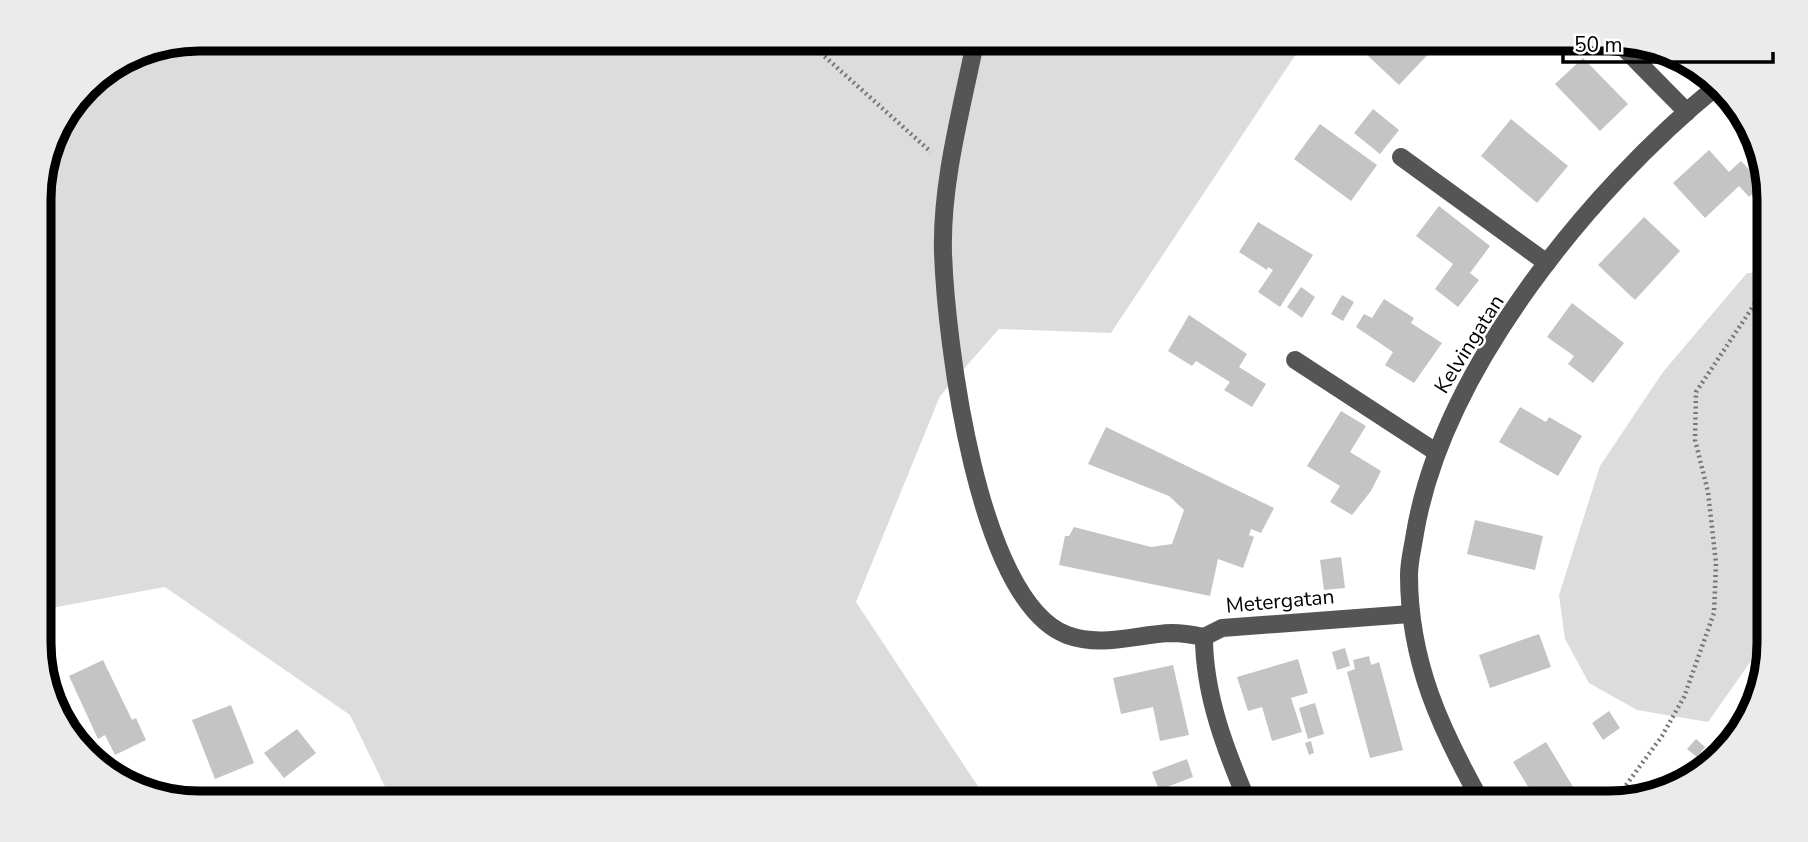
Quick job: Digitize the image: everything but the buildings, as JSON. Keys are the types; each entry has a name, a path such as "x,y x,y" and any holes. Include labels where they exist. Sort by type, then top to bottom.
{"street":[{"path":"973,51 950,169 943,252 957,390 970,461 1008,570 1041,618 1066,634 1101,642 1173,633 1204,636"},
{"path":"1628,52 1686,112"},
{"name":"Kelvingatan","path":"1475,791 1444,736 1424,681 1410,614 1410,560 1421,499 1436,452 1450,418 1493,344 1547,264 1634,163 1711,91"},
{"path":"1401,157 1547,264"},
{"path":"1294,360 1436,452"},
{"name":"Metergatan","path":"1243,791 1221,738 1204,654 1204,636 1222,628 1410,614"}],"path":[{"path":"818,51 950,169"},
{"path":"1622,791 1662,736 1684,697 1714,613 1716,563 1708,492 1695,440 1696,392 1757,300"}],"shaded area":[{"path":"189,51 1298,51 1111,333 999,329 940,396 856,602 981,791 387,791 350,715 165,587 51,608 52,180 62,142 76,117 94,94 133,66 151,59"},
{"path":"1747,273 1757,273 1757,653 1708,722 1637,710 1589,683 1565,639 1559,595 1600,466 1663,372"}]}
